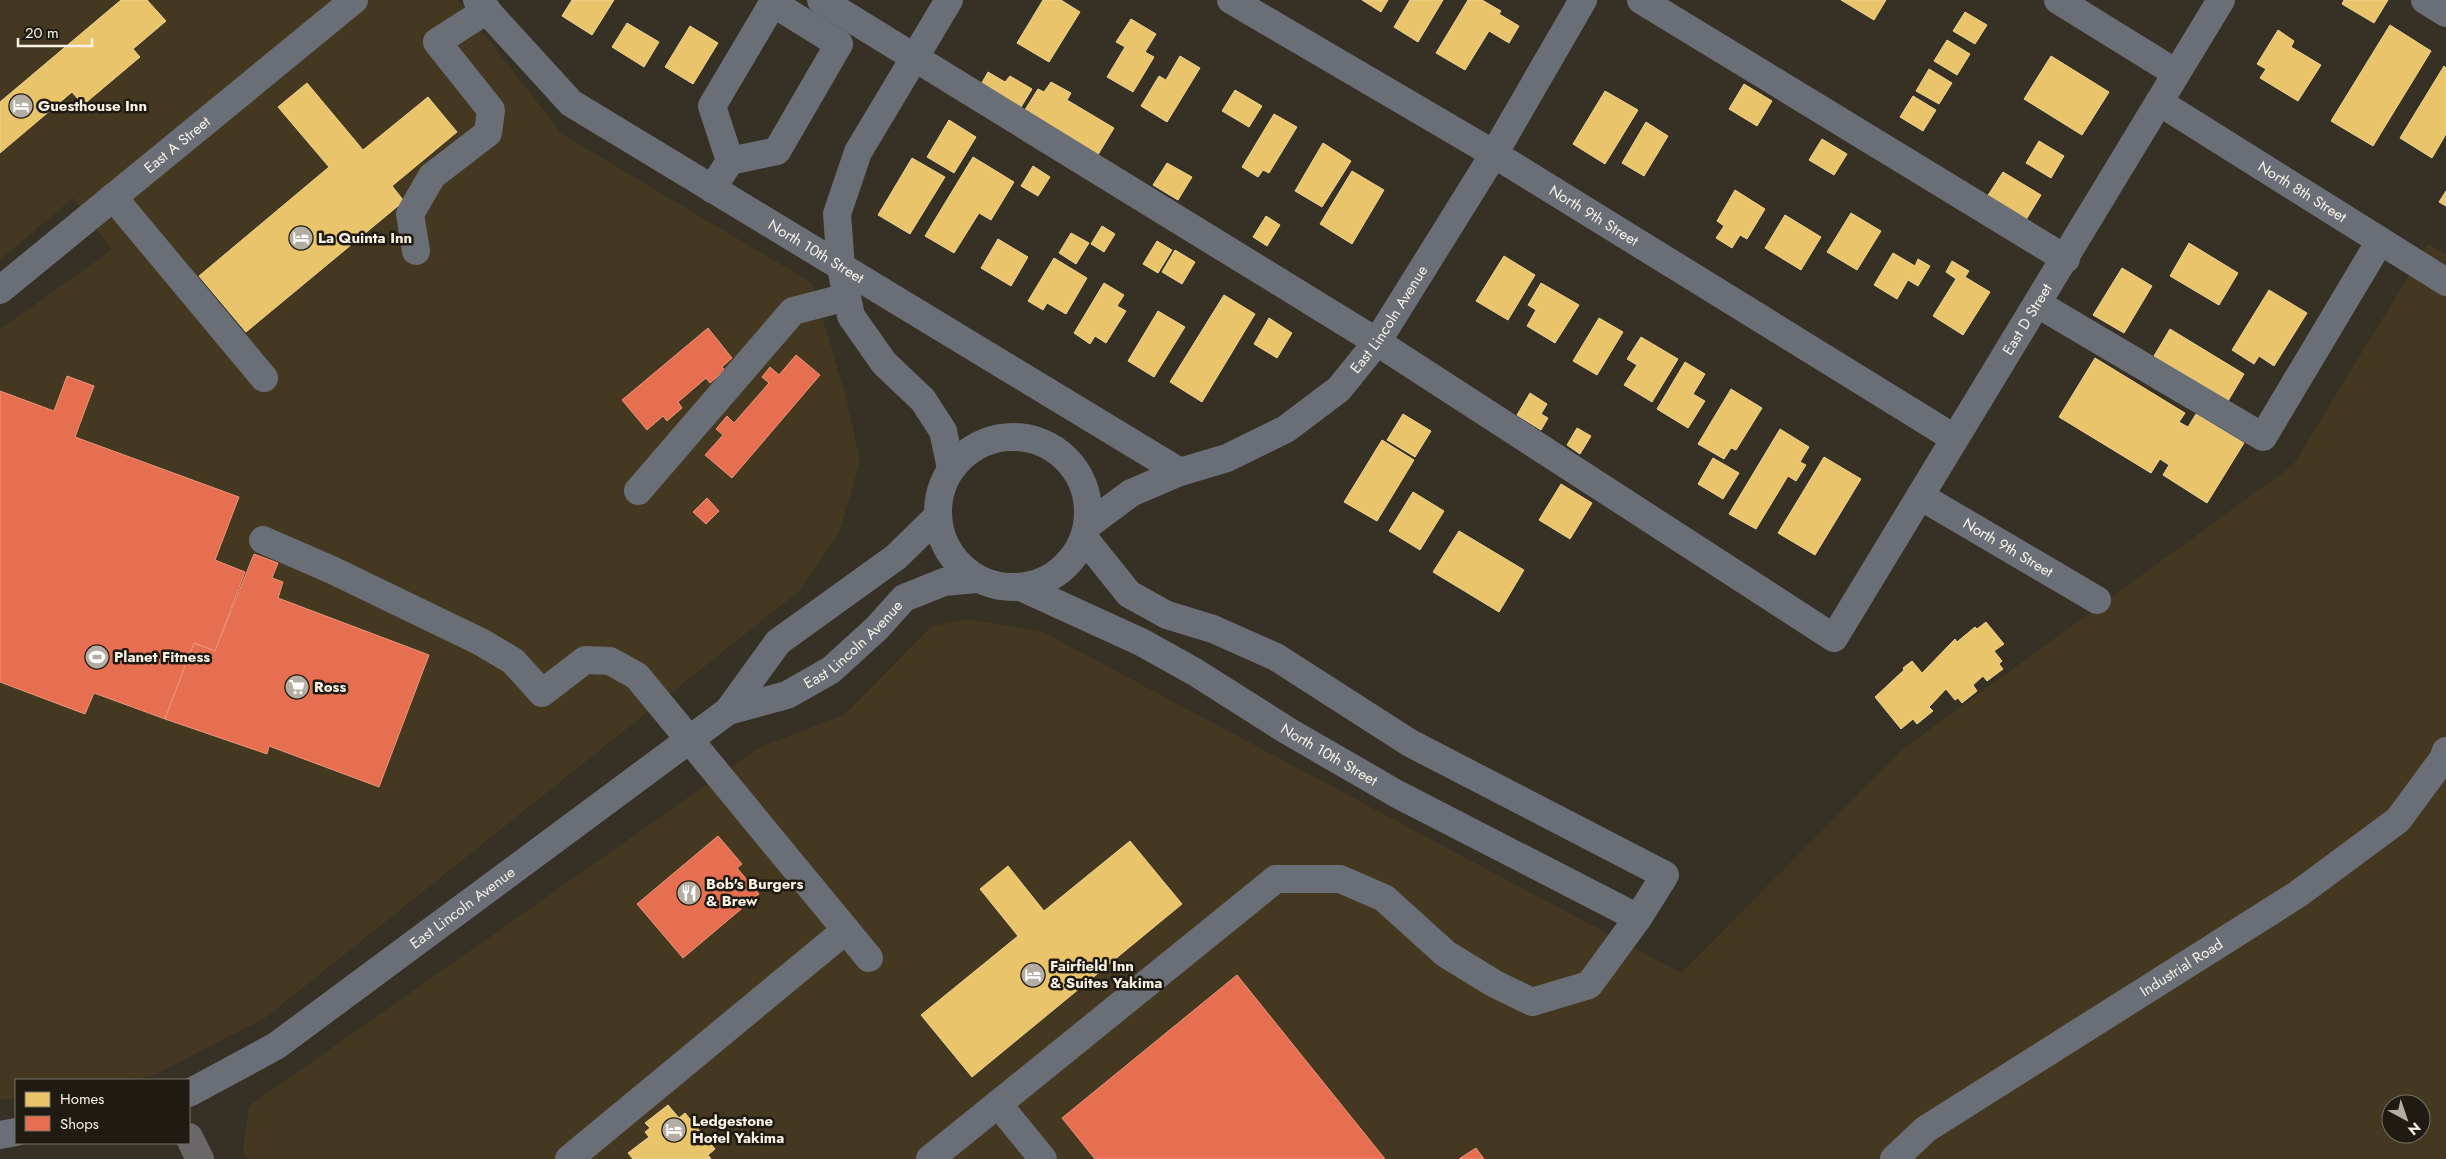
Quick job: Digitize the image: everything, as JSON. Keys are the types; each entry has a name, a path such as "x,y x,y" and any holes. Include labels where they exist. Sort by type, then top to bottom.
{"highway":[{"path":"190,1139 200,1159"}],"street":[{"name":"East A Street","path":"0,290 354,0"},
{"path":"821,0 1377,342"},
{"path":"948,0 858,152 837,214 841,268 851,316 884,363 923,400 943,431 951,468"},
{"name":"North 9th Street","path":"1230,0 1494,154 1954,438"},
{"name":"East Lincoln Avenue","path":"1086,531 1131,493 1180,472 1227,458 1286,429 1339,389 1377,342 1494,154 1583,0"},
{"path":"1641,0 2066,259"},
{"path":"2058,0 2176,73"},
{"name":"East D Street","path":"1377,342 1834,638 1954,438 2066,259 2221,0"},
{"path":"2425,0 2446,13"},
{"path":"712,189 730,161 777,151 839,44 773,3 712,106 730,161"},
{"path":"416,251 410,214 432,176 488,133 491,110 437,42 482,5"},
{"name":"North 10th Street","path":"482,5 571,103 1180,472"},
{"name":"North 8th Street","path":"2159,102 2446,282"},
{"path":"113,197 264,378"},
{"path":"2038,304 2263,437 2380,241"},
{"path":"638,490 793,311 847,297"},
{"path":"1017,436 1042,442 1063,455 1079,475 1088,500 1086,531 1074,556 1060,572 1043,582 1023,588 999,587 977,579 956,564 943,542 937,517 940,492 951,468 969,451 992,440 1017,436"},
{"name":"North 9th Street","path":"1920,496 2097,600"},
{"name":"East Lincoln Avenue","path":"190,1092 276,1046 728,711 778,642 896,557 937,517"},
{"path":"930,1159 1276,879 1340,879 1384,898 1446,954 1495,984 1532,1002 1589,985 1638,918 1665,875 1410,743 1276,657 1213,629 1167,615 1129,594 1086,531"},
{"path":"263,540 332,570 481,642 513,661 542,693 585,660 610,661 637,676 870,958"},
{"name":"East Lincoln Avenue","path":"728,711 787,695 831,670 877,628 904,598 944,582 977,579"},
{"name":"North 10th Street","path":"1023,588 1141,642 1195,672 1288,731 1396,794 1638,918"},
{"name":"Industrial Road","path":"1894,1159 1926,1129 2298,894 2398,820 2443,759 2446,751"},
{"path":"579,1155 846,930"},
{"path":"998,1104 1043,1159"},
{"path":"0,1135 15,1132"}],"shaded area":[{"path":"0,0 458,0 562,134 812,283 845,394 860,461 840,531 800,590 265,1018 152,1076 136,1079 15,1079 15,1098 0,1100 0,329 112,250 73,198 0,260"},
{"path":"2428,244 2446,254 2446,1159 247,1159 243,1150 249,1106 760,747 844,715 932,626 969,619 1043,632 1681,973 1904,748 2293,465"}],"building: Homes":[{"path":"121,0 147,0 166,21 133,49 140,57 83,105 72,92 0,153 0,102"},
{"path":"572,0 614,0 592,35 562,16"},
{"path":"1043,0 1061,0 1080,12 1049,62 1017,43"},
{"path":"1362,0 1388,0 1381,12"},
{"path":"1410,0 1443,0 1418,42 1394,27"},
{"path":"1468,0 1482,0 1501,11 1499,14 1519,26 1509,43 1489,31 1465,70 1436,53"},
{"path":"1841,0 1886,0 1874,20"},
{"path":"2344,0 2388,0 2374,23 2342,4"},
{"path":"1965,12 1987,25 1975,44 1953,31"},
{"path":"1131,19 1156,34 1145,52 1154,57 1133,92 1107,77 1125,47 1116,42"},
{"path":"627,23 659,42 644,67 612,47"},
{"path":"2390,25 2431,51 2373,146 2331,121"},
{"path":"690,26 718,43 693,84 665,67"},
{"path":"2278,30 2294,41 2291,47 2321,65 2298,101 2260,78 2266,69 2257,64"},
{"path":"1947,40 1970,54 1957,75 1934,61"},
{"path":"1180,56 1200,68 1167,122 1141,106 1159,76 1166,80"},
{"path":"2051,56 2109,92 2082,135 2024,99"},
{"path":"2444,66 2446,68 2446,134 2432,158 2400,138"},
{"path":"1929,69 1952,83 1939,104 1916,91"},
{"path":"988,72 1005,82 1010,76 1032,89 1018,112 979,88"},
{"path":"1051,82 1071,93 1067,100 1114,128 1096,158 1023,113 1038,89 1044,92"},
{"name":"La Quinta Inn","path":"307,83 363,150 428,97 457,132 392,186 404,201 246,332 199,276 329,167 278,107"},
{"path":"1744,84 1772,101 1757,126 1729,109"},
{"path":"1235,90 1262,106 1249,127 1222,111"},
{"path":"1605,91 1638,110 1605,164 1573,144"},
{"path":"1913,96 1936,110 1923,131 1900,117"},
{"path":"1274,114 1297,127 1269,173 1263,170 1258,177 1242,167"},
{"path":"949,120 976,137 954,173 927,157"},
{"path":"1646,122 1668,136 1644,176 1622,163"},
{"path":"1822,139 1847,154 1834,175 1809,160"},
{"path":"2039,141 2064,156 2051,178 2026,163"},
{"path":"1323,143 1351,161 1322,207 1295,191"},
{"path":"973,157 1014,182 991,220 979,213 954,253 925,236"},
{"path":"912,158 945,177 910,234 878,215"},
{"path":"1167,163 1192,177 1178,200 1153,185"},
{"path":"1033,166 1050,177 1038,196 1021,186"},
{"path":"1352,171 1384,190 1352,244 1320,224"},
{"path":"2003,172 2041,195 2024,223 1985,200"},
{"path":"1735,190 1765,209 1747,239 1740,235 1732,248 1716,238 1724,226 1717,221"},
{"path":"2446,191 2446,206 2439,202"},
{"path":"1851,213 1881,231 1857,270 1827,252"},
{"path":"1785,215 1821,237 1801,270 1765,248"},
{"path":"1266,216 1280,225 1267,246 1253,237"},
{"path":"1102,226 1115,234 1104,252 1091,244"},
{"path":"1071,233 1089,243 1076,264 1059,253"},
{"path":"998,239 1028,257 1011,286 981,268"},
{"path":"1157,241 1172,250 1158,273 1143,264"},
{"path":"2189,243 2238,273 2219,305 2170,276"},
{"path":"1175,250 1195,262 1182,284 1162,272"},
{"path":"1893,253 1915,266 1918,259 1930,266 1918,286 1908,280 1897,299 1874,285"},
{"path":"1504,256 1535,275 1508,320 1476,301"},
{"path":"1054,258 1087,278 1066,314 1047,303 1043,310 1028,301"},
{"path":"1952,261 1969,271 1965,277 1990,292 1963,335 1933,316 1956,279 1946,272"},
{"path":"2122,268 2152,286 2124,333 2093,315"},
{"path":"1104,283 1124,295 1117,306 1126,311 1106,343 1095,336 1090,344 1074,333"},
{"path":"1541,283 1579,305 1555,343 1527,326 1536,310 1528,305"},
{"path":"2269,290 2307,313 2274,366 2259,356 2254,364 2232,350"},
{"path":"1224,295 1255,314 1202,402 1170,382"},
{"path":"1158,311 1185,327 1154,377 1128,361"},
{"path":"1269,318 1292,333 1277,358 1254,344"},
{"path":"1599,318 1623,332 1597,375 1573,361"},
{"path":"2170,329 2244,374 2228,401 2154,356"},
{"path":"1641,337 1678,359 1652,402 1624,385 1637,365 1627,359"},
{"path":"2095,358 2185,413 2179,422 2188,427 2196,414 2244,443 2207,503 2163,475 2169,465 2160,459 2151,473 2059,417"},
{"path":"1685,362 1705,374 1693,394 1705,401 1688,428 1657,409"},
{"path":"1731,389 1762,408 1736,450 1731,448 1724,459 1698,444"},
{"path":"1530,393 1547,404 1541,414 1548,418 1541,430 1517,415"},
{"path":"1403,414 1431,431 1415,457 1387,440"},
{"path":"1577,428 1591,436 1580,454 1567,445"},
{"path":"1780,429 1809,447 1800,462 1806,465 1796,481 1788,476 1756,529 1729,514"},
{"path":"1382,440 1414,460 1377,521 1344,502"},
{"path":"1824,457 1861,479 1815,555 1778,533"},
{"path":"1713,458 1739,473 1723,499 1698,484"},
{"path":"1561,484 1592,503 1570,539 1539,520"},
{"path":"1413,492 1444,511 1420,550 1389,531"},
{"path":"1459,531 1524,570 1499,612 1433,572"},
{"path":"1986,622 2004,644 1994,651 2002,661 1999,664 2003,669 1987,681 1983,676 1973,685 1977,691 1962,703 1958,698 1955,700 1946,689 1929,707 1933,711 1917,724 1913,719 1901,729 1875,697 1912,661 1922,673 1955,639 1957,642 1975,627 1977,629"},
{"name":"Fairfield Inn & Suites Yakima","path":"1130,841 1182,904 972,1077 921,1015 1018,936 980,889 1008,866 1044,911"},
{"name":"Ledgestone Hotel Yakima","path":"668,1105 679,1118 685,1113 715,1149 708,1155 711,1159 633,1159 628,1153 649,1137 645,1132 650,1128 645,1123"}],"building: Shops":[{"path":"708,328 732,358 722,367 725,370 710,383 706,378 678,402 682,408 667,421 663,416 647,430 622,400"},
{"path":"796,355 820,375 732,478 705,455 723,435 716,429 727,416 734,423 769,383 762,377 770,367 779,375"},
{"path":"67,376 94,386 75,437 239,497 215,560 245,572 215,651 194,643 165,719 94,693 85,714 0,682 0,391 54,411"},
{"path":"707,498 719,511 706,524 693,512"},
{"name":"Ross","path":"254,554 278,563 272,578 283,582 278,598 429,655 379,787 269,746 267,754 165,719 194,643 215,651"},
{"path":"718,836 742,864 737,868 759,894 683,958 637,904"},
{"path":"1237,975 1385,1159 1095,1159 1062,1118"},
{"path":"1476,1148 1484,1159 1459,1159"}],"place":[{"name":"Guesthouse Inn","path":"21,106"},
{"name":"La Quinta Inn","path":"301,238"},
{"name":"Planet Fitness","path":"97,657"},
{"name":"Ross","path":"297,687"},
{"name":"Bob's Burgers & Brew","path":"689,893"},
{"name":"Fairfield Inn & Suites Yakima","path":"1033,975"},
{"name":"Ledgestone Hotel Yakima","path":"674,1130"}]}
